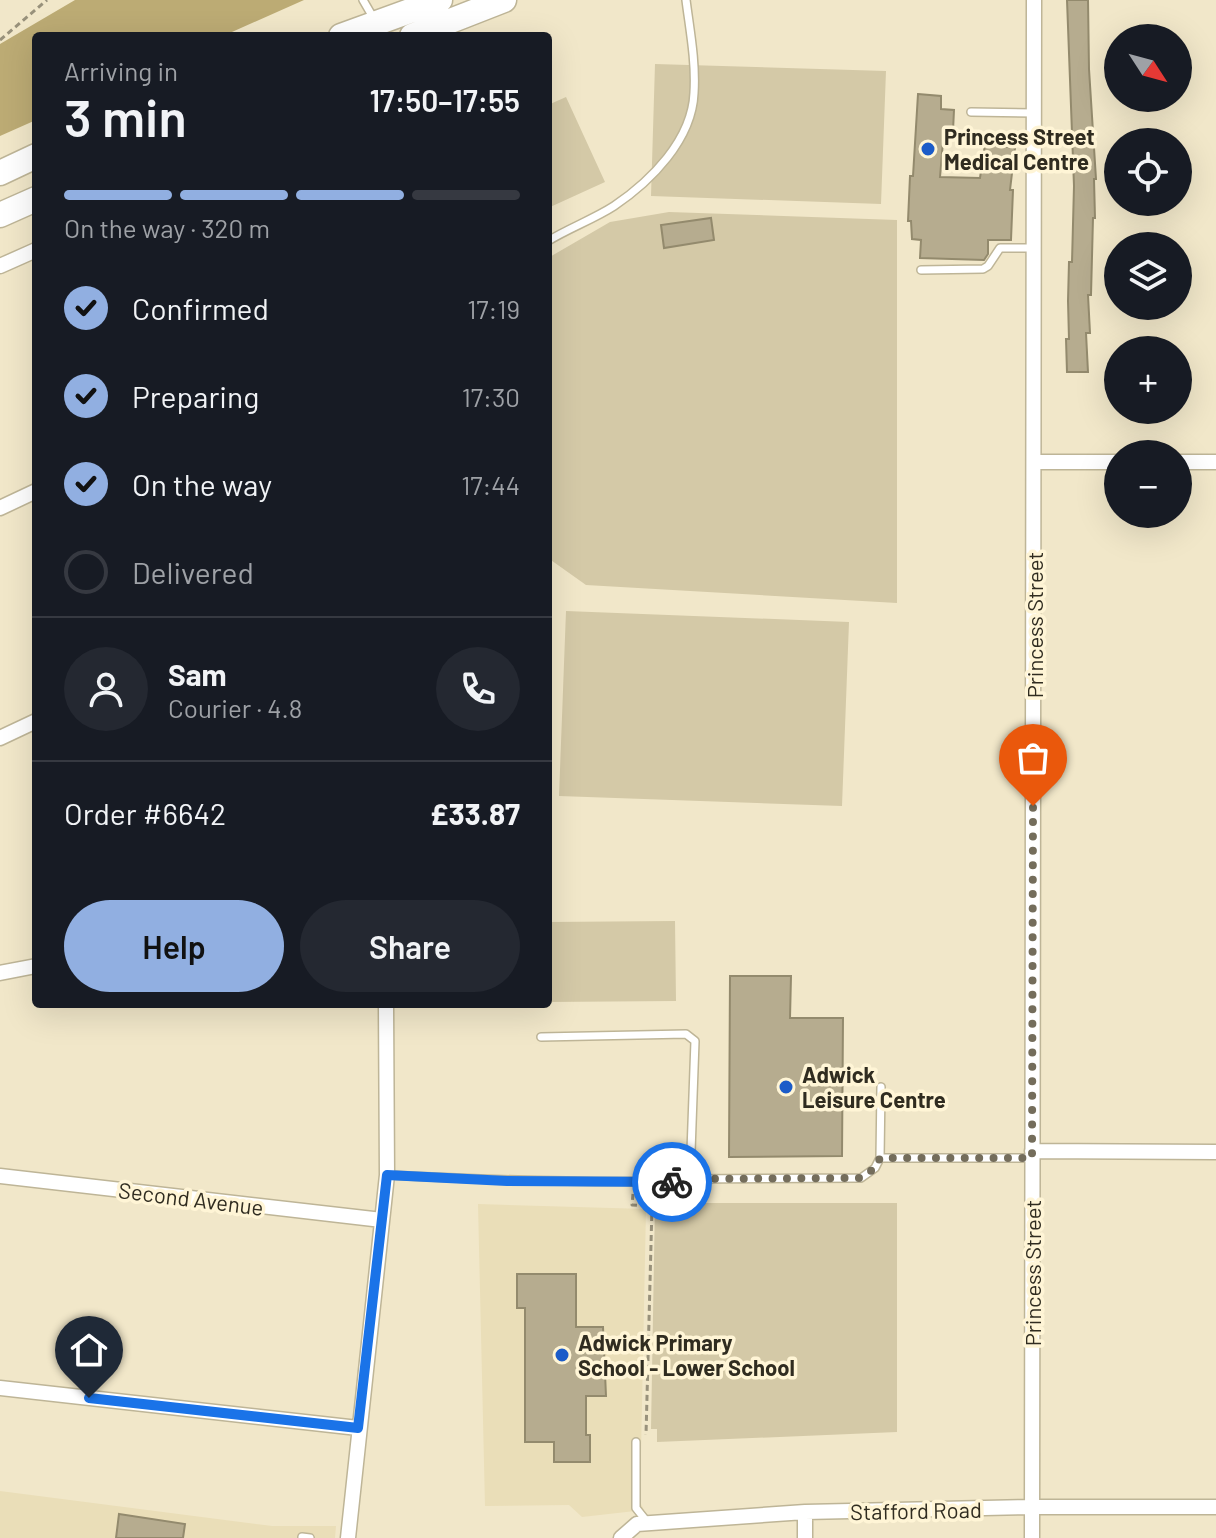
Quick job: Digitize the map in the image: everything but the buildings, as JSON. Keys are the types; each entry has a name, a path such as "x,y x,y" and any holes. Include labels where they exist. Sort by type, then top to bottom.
{"highway":[{"path":"352,32 440,0"},
{"path":"422,32 504,0"},
{"path":"0,173 32,158"},
{"path":"0,215 32,201"}],"street":[{"name":"Princess Street","path":"1032,1538 1034,0"},
{"path":"0,266 32,252"},
{"path":"1034,462 1104,462"},
{"path":"1192,462 1216,462"},
{"path":"0,508 32,493"},
{"path":"0,738 32,723"},
{"path":"0,973 32,967"},
{"path":"348,1538 387,1175 386,1008"},
{"path":"1032,1154 1216,1152"},
{"name":"Second Avenue","path":"0,1176 382,1220"},
{"path":"0,1388 358,1428"},
{"name":"Stafford Road","path":"621,1538 637,1524 805,1512 1216,1507"},
{"path":"805,1512 805,1538"}],"lane":[{"path":"363,0 377,23"},
{"path":"552,239 612,208 629,195 661,166 676,144 688,122 694,95 686,0"},
{"path":"971,112 1034,113"},
{"path":"921,270 979,270 988,266 1000,248 1034,248"},
{"path":"541,1037 686,1034 695,1041 690,1179"},
{"path":"387,1175 507,1181 635,1182 861,1178 875,1168 880,1158 881,1087"},
{"path":"880,1158 1032,1154"},
{"path":"636,1442 636,1508 648,1523"},
{"path":"302,1537 310,1538"}],"path":[{"path":"0,40 47,0"},
{"path":"635,1182 632,1205 652,1206 645,1438"}],"shaded area":[{"path":"75,0 304,0 232,32 32,32 32,122 0,136 0,44"},
{"path":"655,64 886,71 881,204 651,196"},
{"path":"566,97 605,182 552,206 552,103"},
{"path":"669,212 897,220 897,603 586,585 552,561 552,256 610,222"},
{"path":"566,611 849,622 842,806 559,796"},
{"path":"675,921 676,1001 552,1002 552,922"},
{"path":"655,1203 897,1203 897,1432 657,1442 657,1429 651,1429"},
{"name":"Adwick Primary School - Lower School","path":"478,1204 646,1209 640,1502 644,1510 582,1517 569,1505 485,1506"},
{"path":"0,1491 272,1526 336,1526 335,1538 0,1538"}],"way so far":[{"path":"672,1182 690,1179 861,1178 875,1168 880,1158 1032,1158 1033,806"}],"place":[{"name":"Princess Street Medical Centre","path":"928,149"},
{"name":"Adwick Leisure Centre","path":"786,1087"},
{"name":"Adwick Primary School - Lower School","path":"562,1355"}],"route":[{"path":"89,1398 358,1428 387,1175 507,1181 672,1182"}]}
